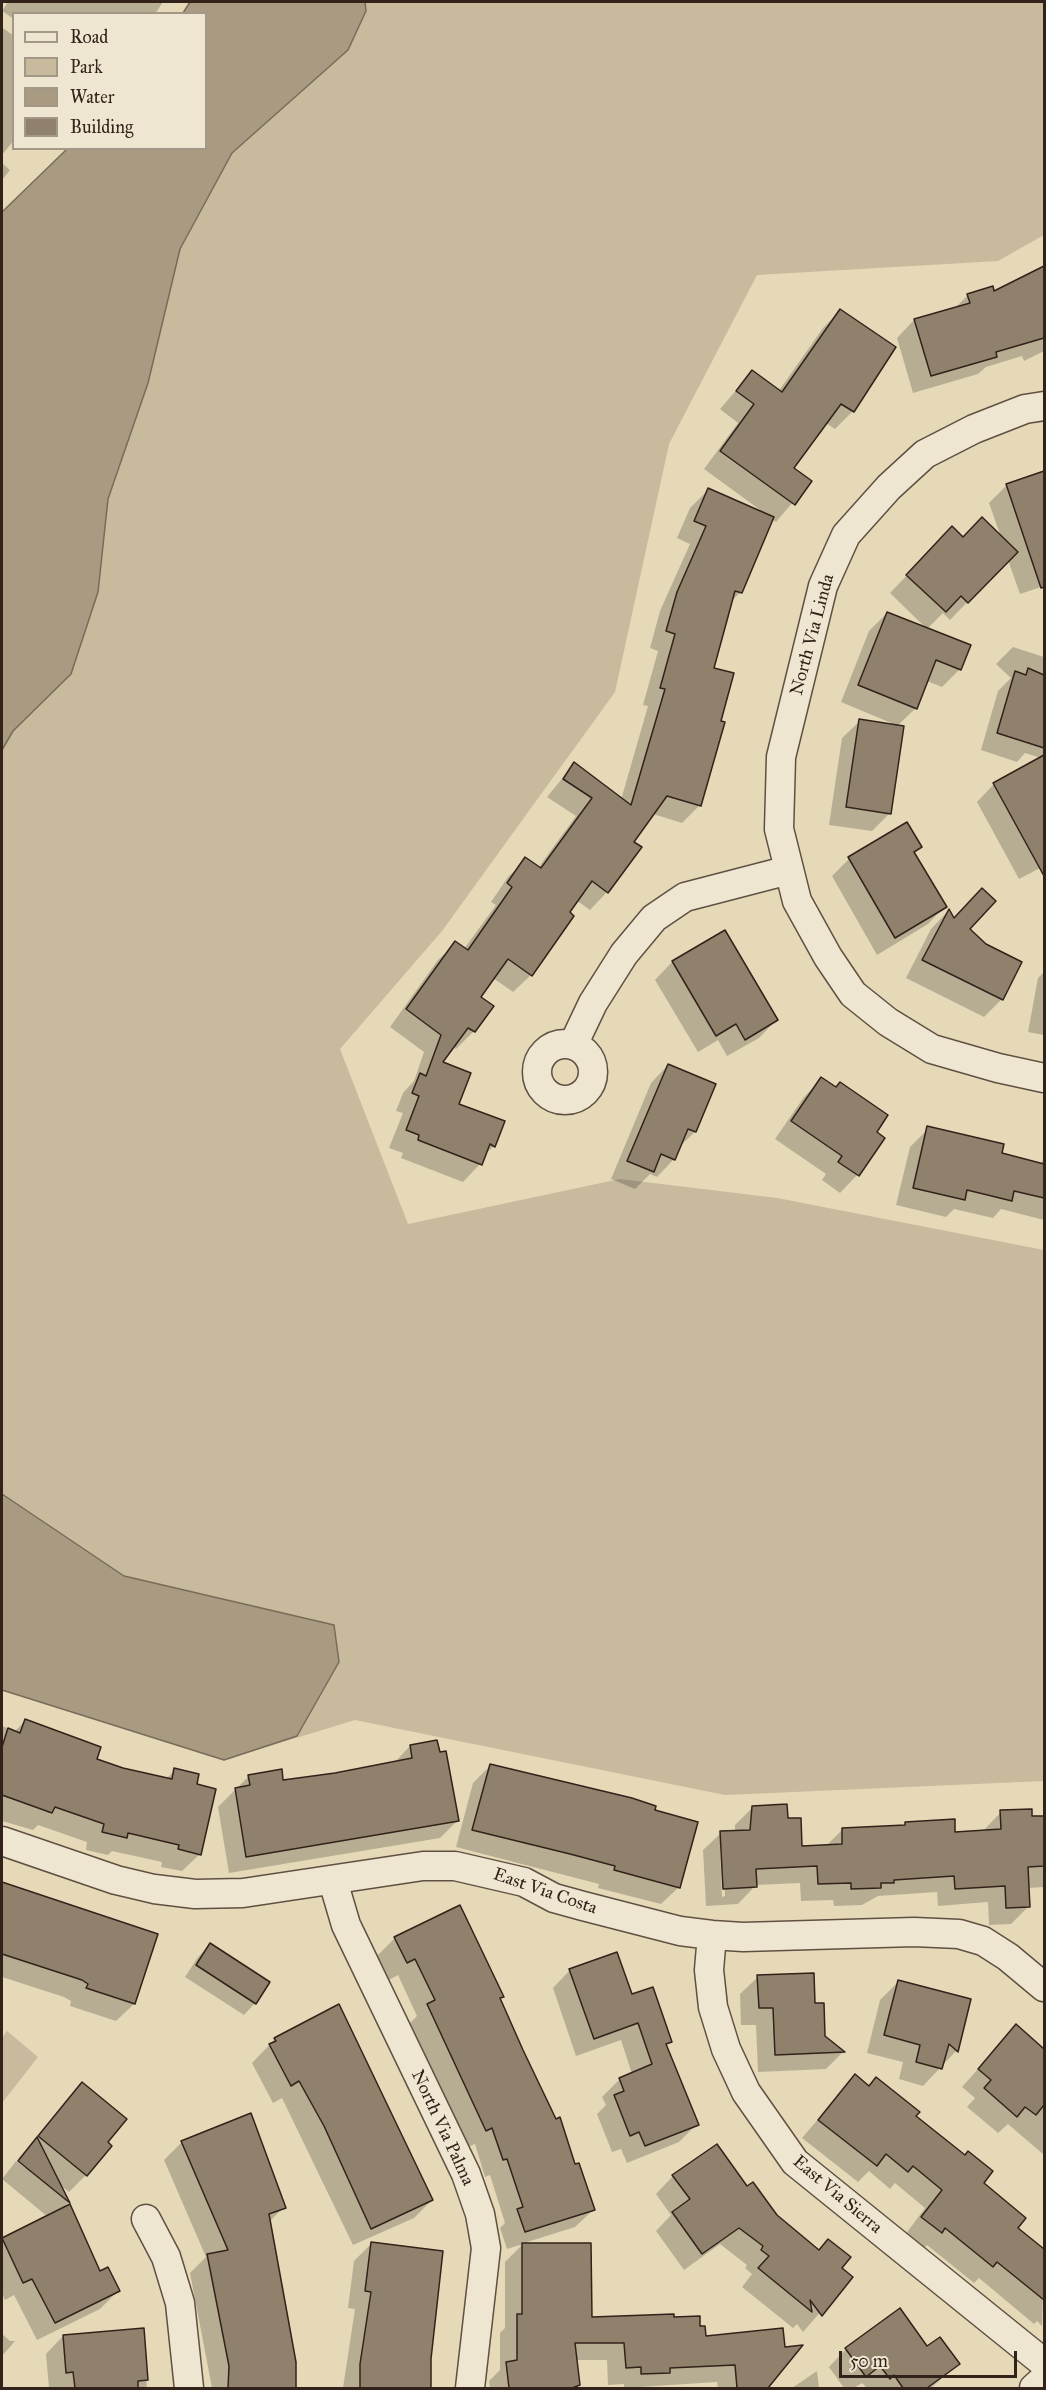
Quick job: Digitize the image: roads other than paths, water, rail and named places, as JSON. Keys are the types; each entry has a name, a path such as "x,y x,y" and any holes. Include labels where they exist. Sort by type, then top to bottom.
{"street":[{"name":"North Via Linda","path":"1044,406 1025,409 974,429 925,454 889,487 846,536 823,586 781,757 779,829 797,901 828,957 853,994 888,1022 932,1049 998,1068 1044,1077"},
{"path":"573,1045 593,1003 624,954 654,918 685,897 789,870"},
{"name":"East Via Costa","path":"2,1841 116,1880 174,1891 243,1893 423,1866 455,1866 524,1882 554,1898 680,1931 743,1937 914,1932 959,1934 983,1941 1008,1956 1044,1987"},
{"name":"North Via Palma","path":"333,1881 346,1925 466,2174 480,2214 486,2248 470,2388"},
{"name":"East Via Sierra","path":"712,1935 709,1970 713,2007 726,2049 746,2092 795,2162 1044,2363"},
{"path":"146,2218 166,2257 180,2303 189,2388"},
{"path":"1034,2388 1044,2379"}],"water":[{"path":"190,2 365,2 366,11 348,50 232,153 180,249 148,383 108,499 98,592 71,674 13,731 2,750 2,212 66,150 207,150 207,12 184,12"},
{"path":"2,1494 124,1576 334,1625 339,1662 297,1736 224,1760 2,1690"}]}
